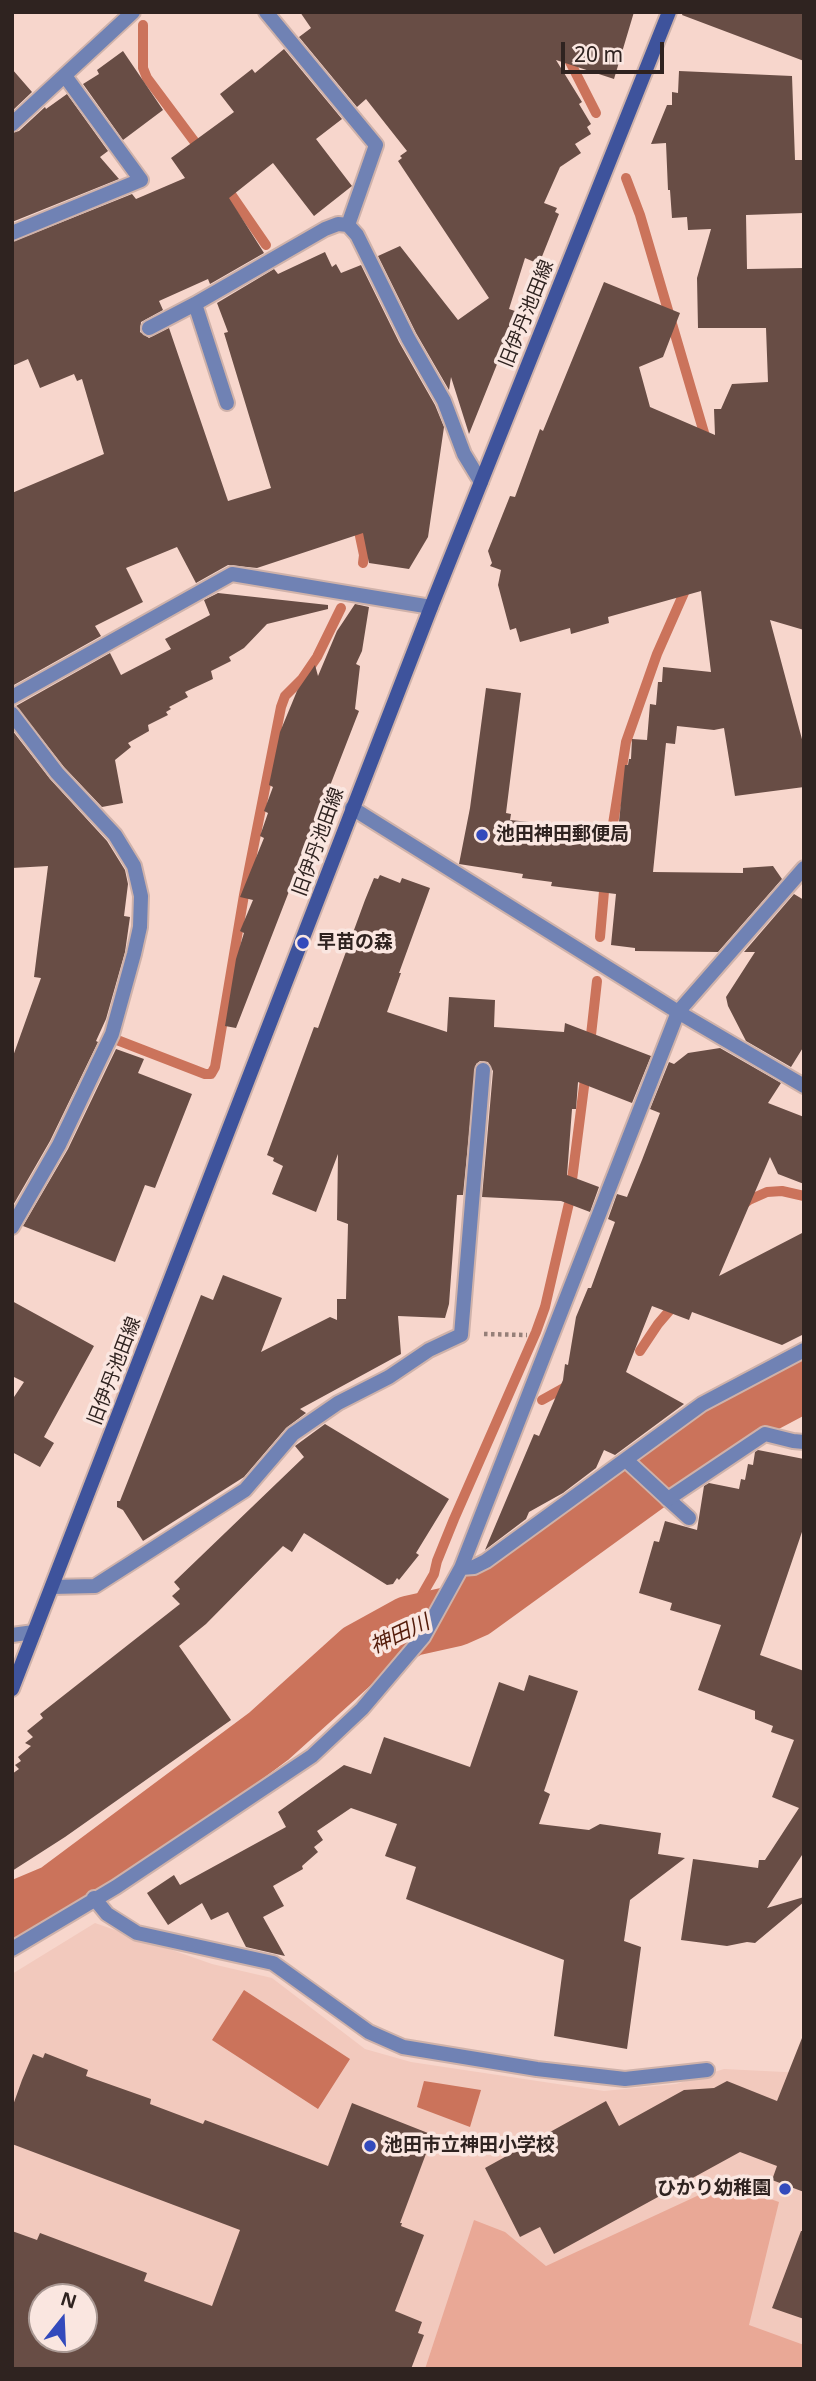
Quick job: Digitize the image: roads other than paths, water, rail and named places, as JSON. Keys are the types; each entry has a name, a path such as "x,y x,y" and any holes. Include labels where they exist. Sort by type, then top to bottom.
{"street":[{"path":"12,124 134,12"},
{"path":"267,12 376,145 348,225"},
{"name":"旧伊丹池田線","path":"12,1689 303,943 352,808 669,12"},
{"path":"12,233 141,180 65,76"},
{"path":"149,328 325,229 338,224 348,225 357,235 408,338 444,401 464,454 481,482"},
{"path":"195,304 227,402"},
{"path":"12,697 232,574 431,607"},
{"path":"12,715 57,773 115,835 137,873 141,903 134,954 109,1041 59,1145 12,1227"},
{"path":"352,808 678,1012 804,1086"},
{"path":"12,1949 184,1843 312,1756 362,1709 423,1637 461,1568 678,1012 804,868"},
{"path":"52,1587 95,1586 246,1490 293,1434 429,1350 461,1335 483,1070"},
{"path":"461,1568 486,1561 630,1463 702,1404 804,1350"},
{"path":"665,1496 765,1434 804,1442"},
{"path":"630,1463 689,1518"},
{"path":"12,1635 34,1632"},
{"path":"94,1898 107,1914 138,1933 273,1963 369,2032 403,2047 537,2069 625,2078 707,2070"}],"waterway":[{"path":"143,25 143,68 147,78 203,153"},
{"path":"566,54 596,113"},
{"path":"626,178 640,215 707,443"},
{"path":"224,184 266,245"},
{"path":"357,522 364,555 363,563"},
{"path":"610,843 626,742 657,654 687,586"},
{"path":"117,1040 205,1074 211,1074 215,1067 244,895 281,707 285,696 302,679 317,657 341,608"},
{"path":"600,937 605,880"},
{"path":"590,1044 597,981"},
{"path":"397,1633 434,1574 454,1519 545,1307 569,1203 586,1071"},
{"path":"741,1206 767,1192 782,1191 804,1196"},
{"path":"640,1351 676,1303"},
{"name":"神田川","path":"12,1913 57,1894 269,1736 361,1653 410,1626 455,1616 473,1608 738,1416 804,1381"},
{"path":"542,1400 569,1385"}],"place":[{"name":"池田神田郵便局","path":"482,835"},
{"name":"早苗の森","path":"303,943"},
{"name":"池田市立神田小学校","path":"370,2146"},
{"name":"ひかり幼稚園","path":"785,2189"}]}
